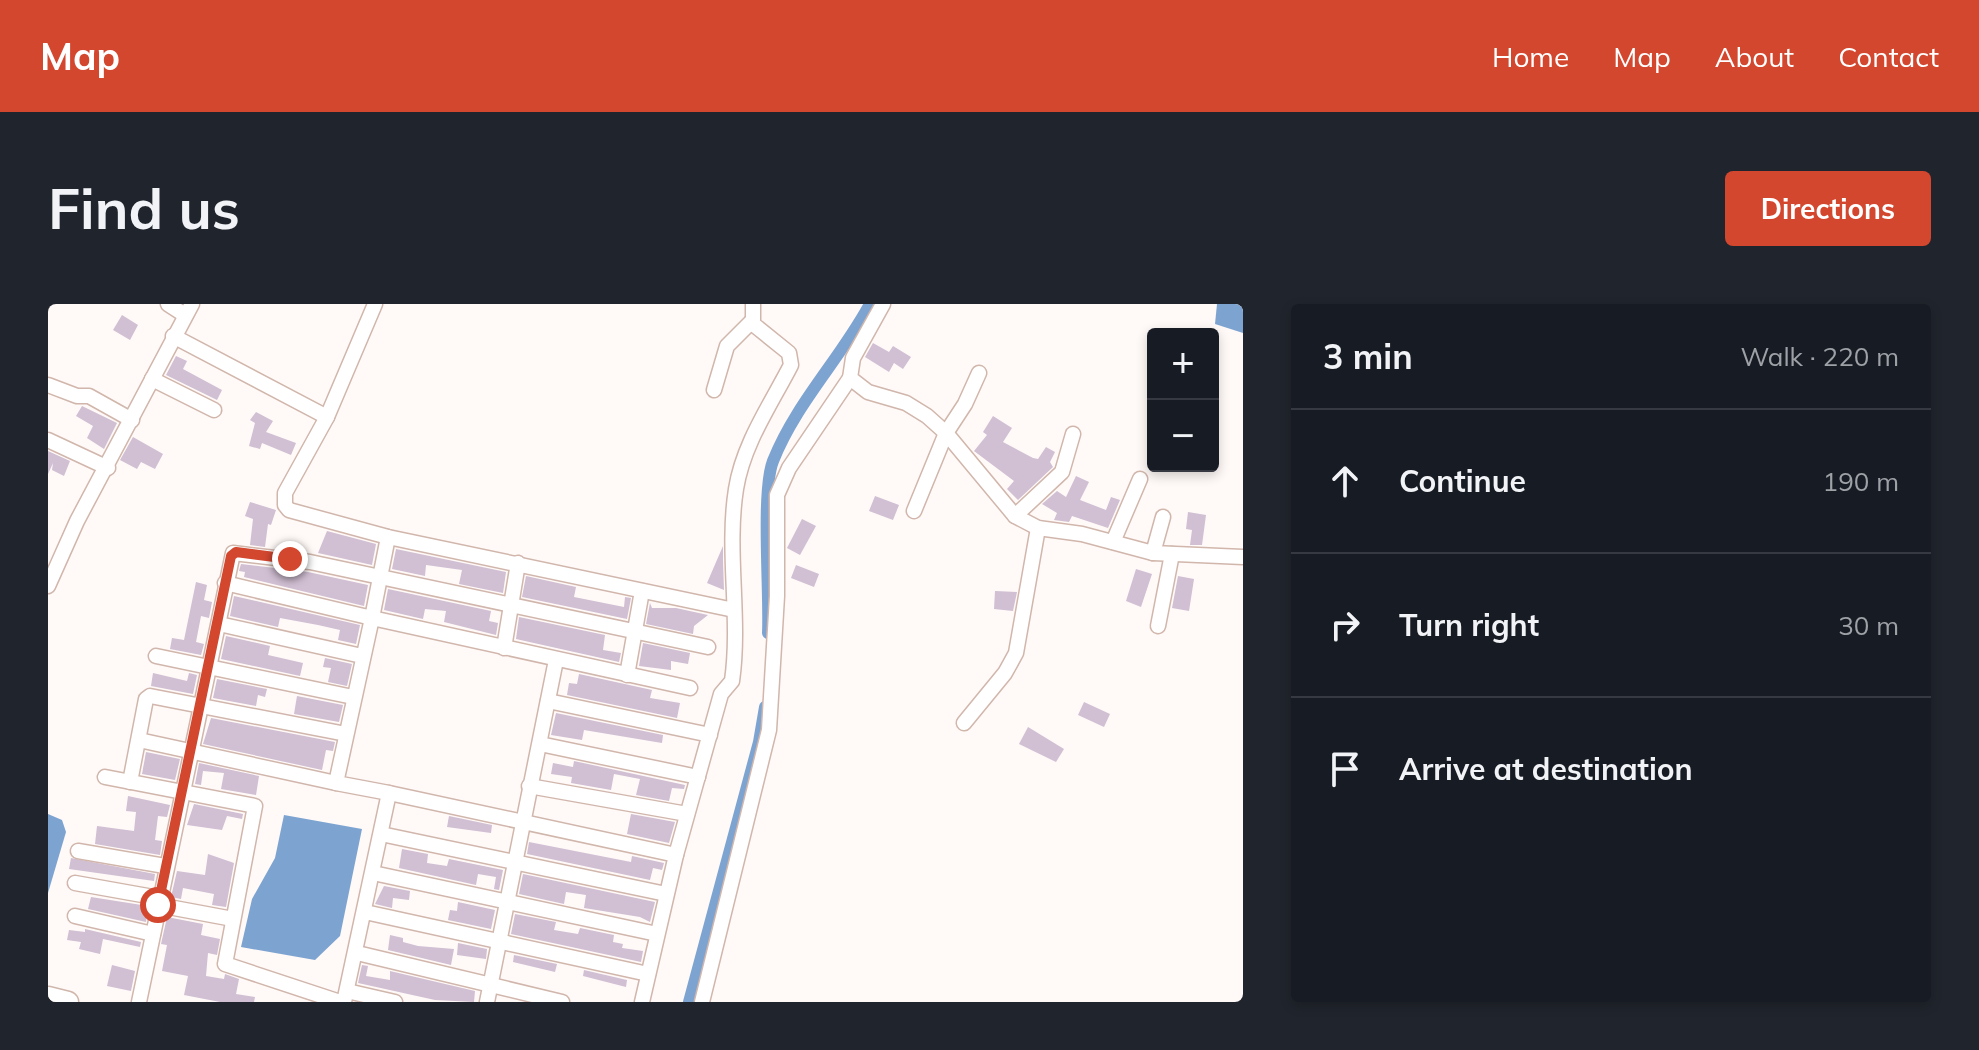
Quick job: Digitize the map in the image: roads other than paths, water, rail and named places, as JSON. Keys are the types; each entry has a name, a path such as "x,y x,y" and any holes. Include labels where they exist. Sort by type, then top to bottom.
{"street":[{"path":"48,586 77,521 108,468 189,310 168,304"},
{"path":"375,304 327,417 285,493 285,505 289,510 388,537 734,610"},
{"path":"714,390 727,346 752,321 753,304"},
{"path":"702,1002 769,730 777,596 777,495 789,468 850,378 853,358 883,304"},
{"path":"642,1002 687,814 721,694 732,681 736,487 749,443 792,360 774,338 752,321"},
{"path":"173,336 327,417"},
{"path":"914,511 946,433 965,404 979,373"},
{"path":"850,378 868,392 906,403 946,433 1015,516 1038,528 1082,534 1153,553 1243,557"},
{"path":"152,379 214,410"},
{"path":"48,385 77,396 89,396 132,420"},
{"path":"1015,516 1062,472 1073,434"},
{"path":"48,440 108,468"},
{"path":"1113,542 1140,479"},
{"path":"1153,553 1163,517"},
{"path":"964,723 1005,673 1016,653 1038,528"},
{"path":"336,783 388,537"},
{"path":"139,1002 189,750 219,624 231,556 236,552 310,562 708,647"},
{"path":"1158,626 1172,554"},
{"path":"504,648 518,563"},
{"path":"225,583 690,688"},
{"path":"627,675 642,591"},
{"path":"219,624 362,656"},
{"path":"156,656 353,697"},
{"path":"487,1002 556,660"},
{"path":"130,782 147,697 346,734"},
{"path":"548,701 710,735"},
{"path":"139,740 676,855"},
{"path":"540,744 698,777"},
{"path":"105,777 255,806 224,960 227,966 344,998 395,1002"},
{"path":"529,786 687,814"},
{"path":"344,998 357,953 389,793"},
{"path":"381,834 666,894"},
{"path":"78,851 165,866"},
{"path":"373,873 657,934"},
{"path":"75,883 233,919"},
{"path":"365,912 648,974"},
{"path":"75,916 153,934"},
{"path":"357,953 562,1002"},
{"path":"48,997 68,1002"}],"water":[{"path":"1217,304 1243,304 1243,333 1215,324"},
{"path":"48,814 62,820 66,832 48,893"},
{"path":"284,815 362,829 340,936 315,960 241,947 252,899 275,858"}],"waterway":[{"path":"768,633 767,495 773,461 806,400 870,304"},
{"path":"689,1002 759,742 765,707"}]}
